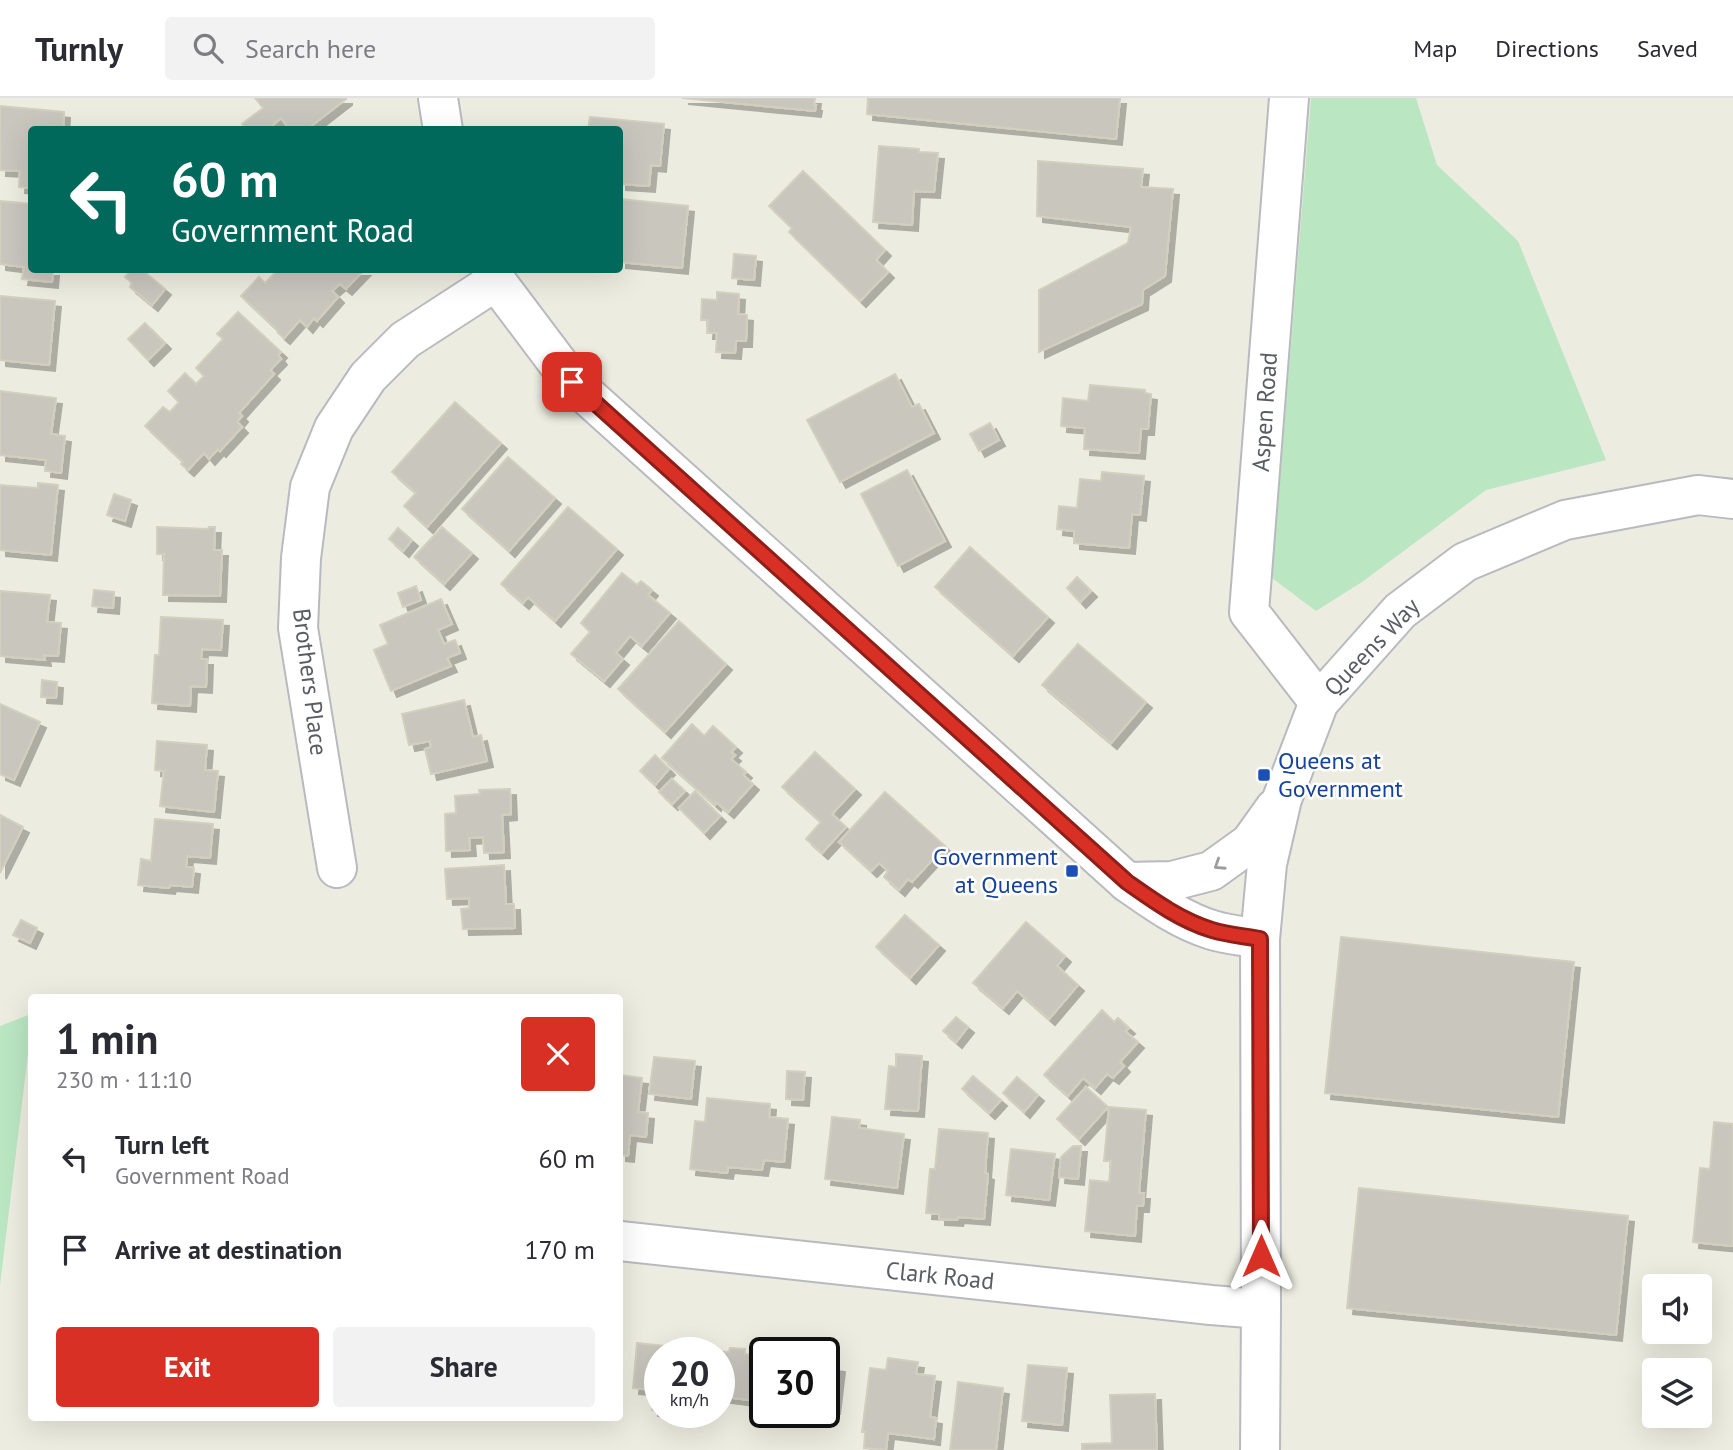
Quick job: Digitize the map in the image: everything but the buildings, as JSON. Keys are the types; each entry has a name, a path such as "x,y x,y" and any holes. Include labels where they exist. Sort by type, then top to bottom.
{"street":[{"path":"438,98 442,126"},
{"name":"Aspen Road","path":"1289,98 1249,612 1319,702"},
{"path":"494,275 572,382 1127,882 1167,910 1198,925 1215,931 1260,939"},
{"name":"Brothers Place","path":"337,868 298,628 301,558 310,487 334,428 368,377 405,340 494,275"},
{"name":"Queens Way","path":"1260,1450 1260,939 1267,864 1282,799 1319,702 1400,611 1465,562 1565,520 1698,495 1733,499"},
{"path":"1127,882 1172,881 1211,871 1250,843 1282,799"},
{"name":"Clark Road","path":"623,1241 1261,1310"}],"green space":[{"path":"1311,98 1416,98 1437,165 1518,241 1606,460 1486,490 1362,582 1316,611 1272,578"},
{"path":"28,1015 28,1054 0,1285 0,1026"}],"place":[{"name":"Queens at Government","path":"1264,775"},
{"name":"Government at Queens","path":"1072,871"}],"route":[{"path":"572,382 1127,882 1167,910 1198,925 1215,931 1260,939 1261,1256"}]}
